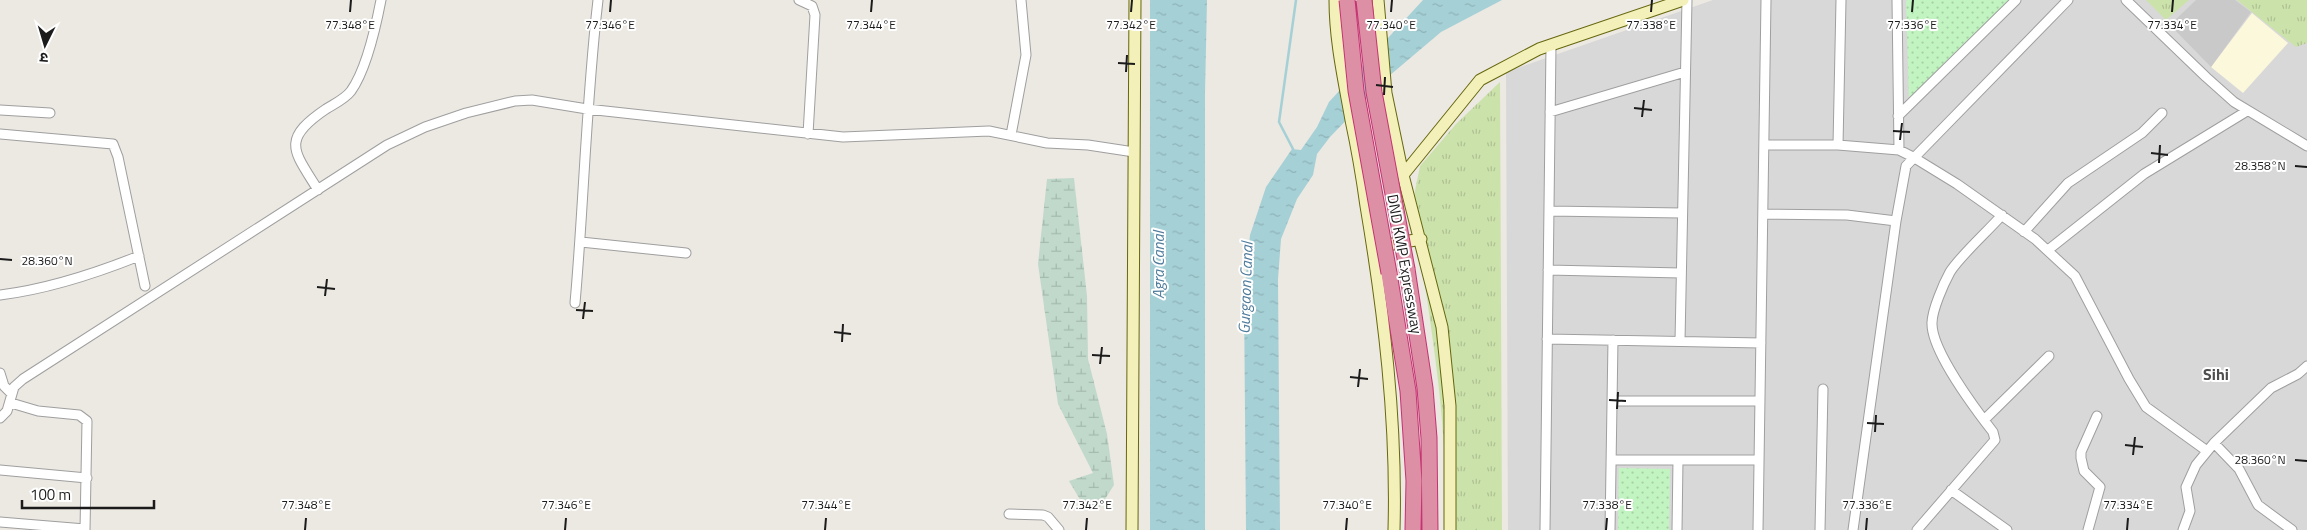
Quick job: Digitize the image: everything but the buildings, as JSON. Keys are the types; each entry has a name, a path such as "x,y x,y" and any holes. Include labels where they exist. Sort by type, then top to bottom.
{"highway":[{"name":"DND KMP Expressway","path":"1347,0 1356,91 1408,391 1414,481 1412,530"},
{"name":"DND KMP Expressway","path":"1364,0 1374,92 1407,269 1425,388 1430,438 1430,530"}],"street":[{"path":"318,190 295,152 295,142 305,126 346,96 354,86 363,64 381,0"},
{"path":"576,303 581,242 587,109 598,0"},
{"path":"799,0 812,6 815,15 808,134"},
{"path":"1011,135 1016,103 1024,76 1026,55 1021,0"},
{"path":"1132,530 1135,0"},
{"path":"1335,0 1335,22 1342,76 1352,120 1385,334 1396,482 1394,530"},
{"path":"1378,0 1385,80 1404,176 1442,326 1450,406 1450,530"},
{"path":"1404,176 1472,87 1480,80 1539,49 1685,0 1680,341"},
{"path":"1758,530 1766,0"},
{"path":"1838,145 1841,0"},
{"path":"1897,0 1899,150"},
{"path":"1898,116 2016,0"},
{"path":"1853,530 1896,221 1905,170 1914,157 2068,0"},
{"path":"2126,0 2206,77 2247,111 2307,146"},
{"path":"1545,530 1551,45"},
{"path":"1550,112 1685,72"},
{"path":"0,418 7,411 11,403 11,393 23,379 388,145 424,127 515,100 532,100 587,109 843,138 891,137 989,130 1047,143 1088,145 1134,152"},
{"path":"0,110 50,113"},
{"path":"2048,250 2144,174 2247,111"},
{"path":"2024,232 2068,183 2142,133 2162,113"},
{"path":"0,134 113,144 118,157 145,286"},
{"path":"1764,145 1838,145 1899,150 1914,157 2002,216 2048,250 2075,276 2129,379 2146,407 2207,451"},
{"path":"1549,211 1682,213"},
{"path":"1763,214 1847,215 1896,221"},
{"path":"1918,530 1950,490 1994,444 1995,435 1962,389 1936,340 1932,322 1951,271 2002,216"},
{"path":"1373,247 1421,239"},
{"path":"581,242 686,253"},
{"path":"0,296 61,283 96,273 139,256"},
{"path":"1548,270 1681,273"},
{"path":"1547,339 1761,342"},
{"path":"1610,530 1614,340"},
{"path":"1984,420 2049,356"},
{"path":"2183,530 2190,510 2186,487 2196,465 2214,443 2272,388 2306,369"},
{"path":"0,375 4,386 11,393"},
{"path":"1820,530 1823,389"},
{"path":"1612,401 1760,401"},
{"path":"0,522 85,529 88,428 85,418 70,414 33,410 11,403"},
{"path":"2088,530 2100,487 2084,471 2081,452 2097,416"},
{"path":"2214,443 2239,469 2258,505 2292,530"},
{"path":"1612,460 1760,460"},
{"path":"1677,530 1678,460"},
{"path":"0,470 87,478"},
{"path":"1950,490 2007,530"},
{"path":"1009,514 1043,515 1048,517 1059,530"}],"shaded area":[{"path":"1713,0 2307,0 2307,530 1508,530 1506,72"},
{"path":"2196,0 2235,0 2251,12 2211,67 2170,25"},
{"path":"2252,13 2288,43 2243,93 2211,67"}],"green space":[{"path":"2009,0 1909,98 1906,1"},
{"path":"2146,0 2189,0 2166,20"},
{"path":"2237,0 2307,0 2307,43 2296,47"},
{"path":"1500,82 1502,530 1445,530 1446,489 1441,406 1413,201 1420,166 1456,124"},
{"path":"1074,178 1087,296 1088,359 1107,434 1114,485 1100,507 1085,508 1069,481 1093,473 1058,404 1038,264 1047,179"},
{"path":"1619,468 1670,469 1669,530 1618,530"}],"water":[{"name":"Agra Canal","path":"1150,0 1207,0 1205,93 1205,530 1150,530"},
{"name":"Gurgaon Canal","path":"1423,0 1502,0 1441,32 1389,76 1330,137 1317,154 1313,175 1297,199 1281,239 1278,279 1280,530 1246,530 1244,295 1250,235 1266,187 1292,149 1301,150 1317,127 1329,102"}],"waterway":[{"path":"1293,149 1279,122 1296,0"}],"district":[{"name":"Sihi","path":"2216,374"}]}
